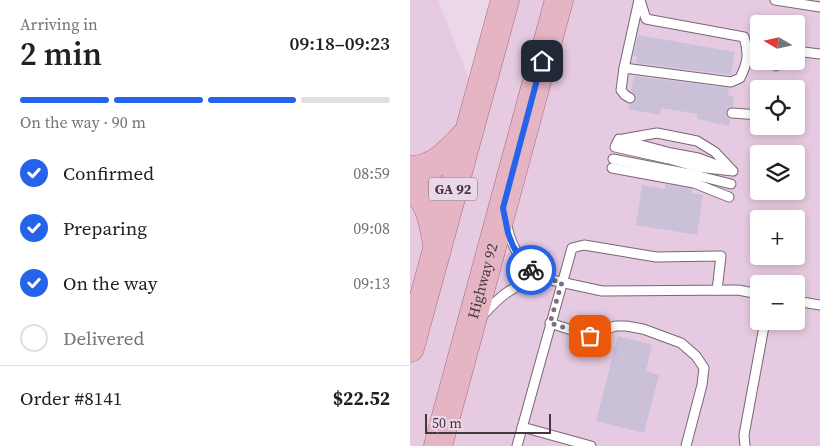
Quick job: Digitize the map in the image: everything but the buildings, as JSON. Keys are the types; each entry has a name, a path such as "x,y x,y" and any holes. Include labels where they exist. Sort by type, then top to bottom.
{"main road":[{"name":"GA 92","path":"412,336 505,0"},
{"name":"Highway 92","path":"439,445 559,10"},
{"path":"410,170 423,169 437,163 453,150 469,131"},
{"path":"410,183 425,201 432,217 438,247"}],"lane":[{"path":"624,68 731,82 740,78 746,67 748,51 744,36 646,19 639,0"},
{"path":"630,98 621,90 639,0"},
{"path":"782,0 809,3 820,7"},
{"path":"805,52 820,54"},
{"path":"732,113 750,114"},
{"path":"656,133 697,141 715,152 733,171 697,167 617,143 656,133"},
{"path":"729,197 694,183 613,164 695,175 731,184"},
{"path":"503,208 508,233 513,246 524,264 542,278 602,291 738,290 750,292"},
{"path":"517,446 572,248 584,245 656,257 720,256 717,290"},
{"path":"470,329 492,304 513,288 542,278"},
{"path":"805,302 820,305"},
{"path":"550,323 590,336 615,326 626,326 681,343 696,356 704,368 702,385 686,446"},
{"path":"745,446 744,435 763,330"},
{"path":"522,428 591,446"}],"shaded area":[{"path":"410,0 438,0 471,84 494,0 820,0 820,446 410,446"}],"way so far":[{"path":"531,270 542,278 562,282 550,323 590,336"}],"route":[{"path":"531,270 524,264 513,246 508,233 503,208 542,61"}]}
